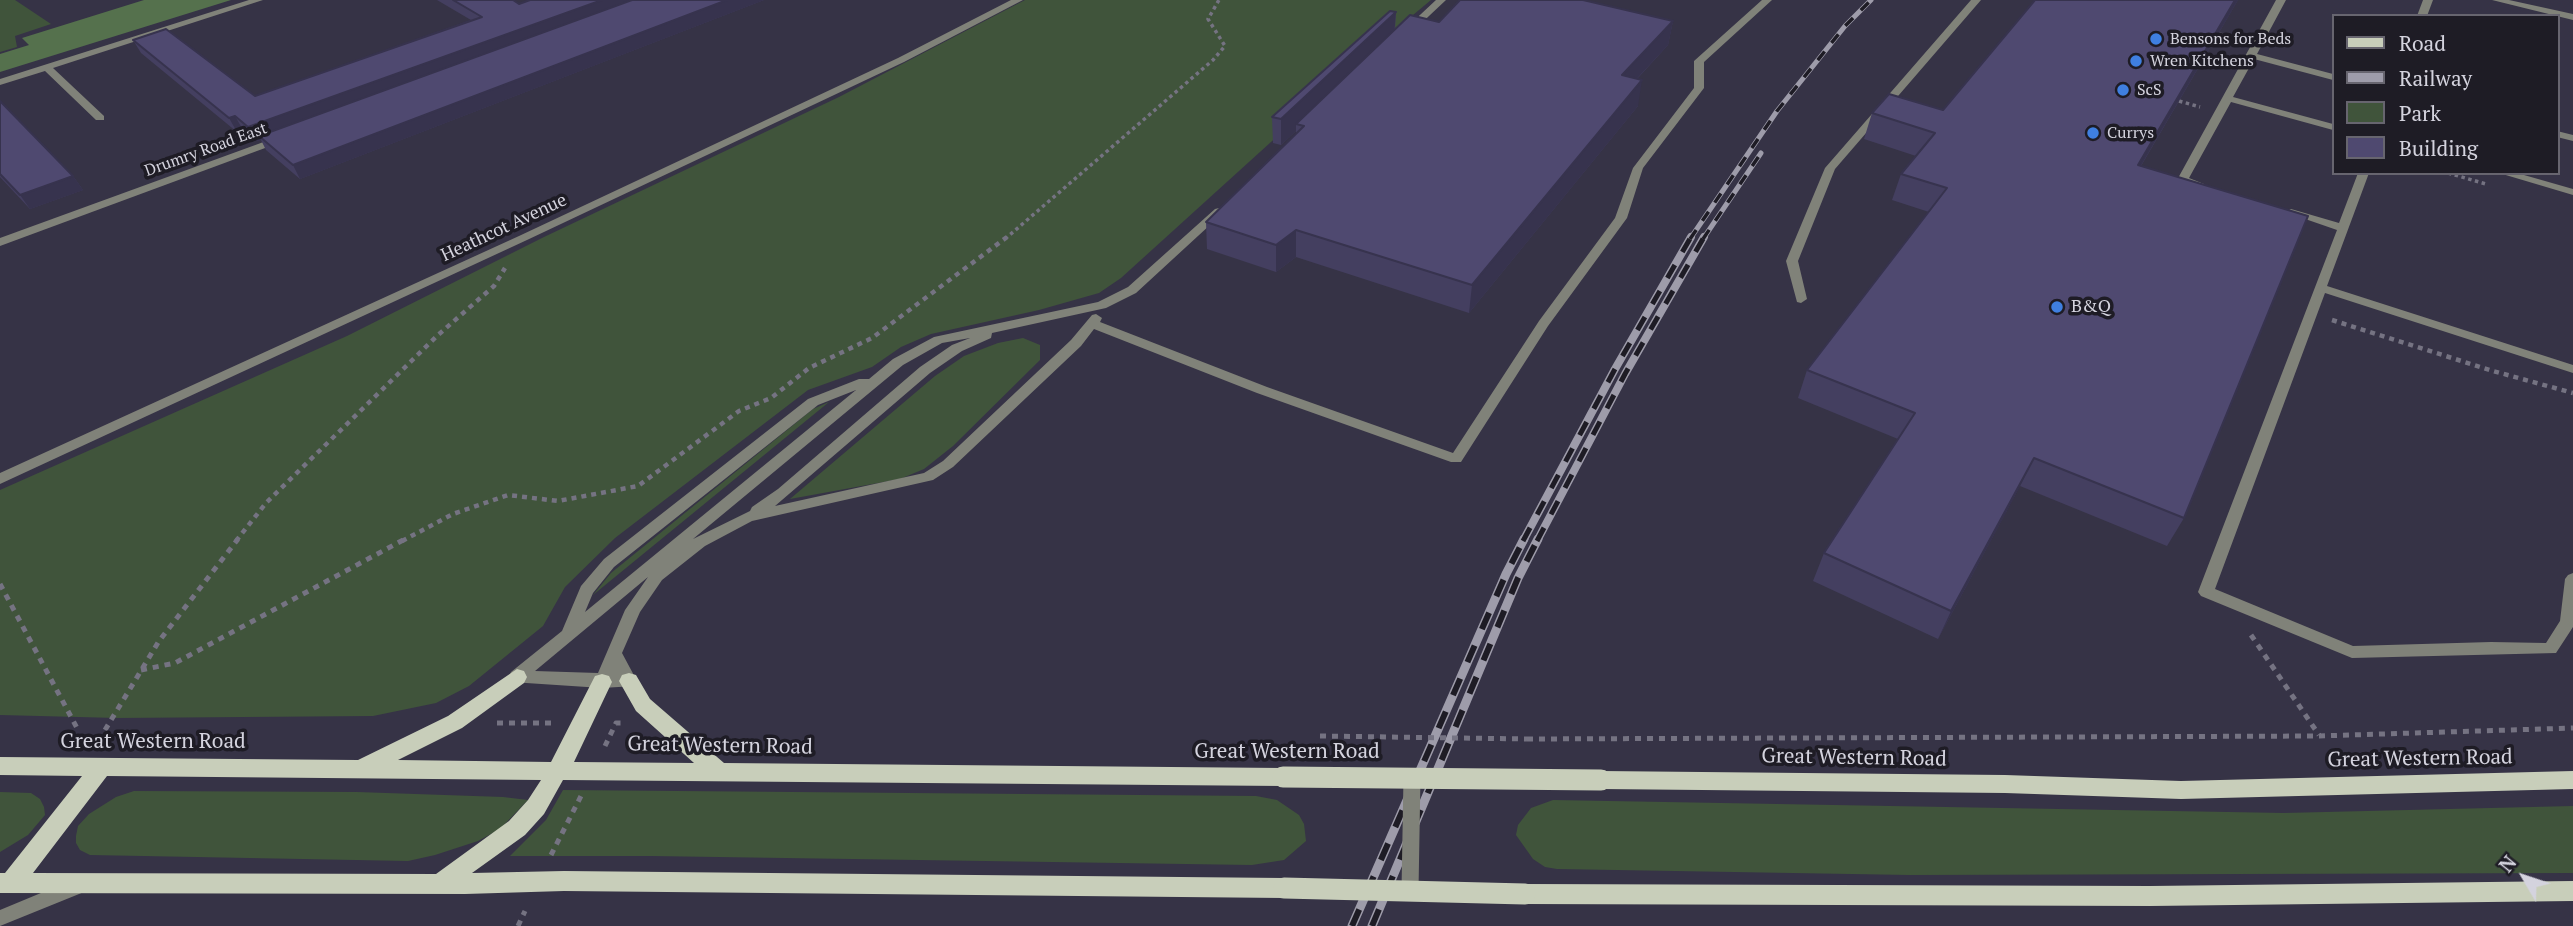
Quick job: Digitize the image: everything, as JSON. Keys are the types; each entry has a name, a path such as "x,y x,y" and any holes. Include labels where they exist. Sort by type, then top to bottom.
{"main road":[{"path":"359,769 454,722 517,677"},
{"path":"629,681 643,705 717,770"},
{"path":"441,883 517,828 536,807 602,682"},
{"name":"Great Western Road","path":"0,766 1412,777 2181,790 2573,780"},
{"path":"4,887 101,767"},
{"path":"4,887 81,884 578,881 1283,888 1525,894 2150,896 2573,891"}],"street":[{"path":"0,82 258,0"},
{"name":"Heathcot Avenue","path":"0,479 901,60 1018,0"},
{"path":"1399,39 1441,0"},
{"path":"1094,324 1262,390 1456,459 1543,324 1621,218 1638,168 1699,88 1699,61 1767,0"},
{"path":"1801,299 1792,261 1830,168 1976,0"},
{"path":"2208,187 2183,180 2281,0"},
{"path":"2497,0 2573,17"},
{"path":"2251,55 2332,77"},
{"path":"46,67 100,118"},
{"path":"2227,98 2332,127"},
{"name":"Drumry Road East","path":"0,242 288,136"},
{"path":"2363,175 2206,592 2352,652 2550,649 2570,622 2573,579"},
{"path":"2511,175 2573,192"},
{"path":"517,677 878,377 918,349 938,340 1001,329 1102,304 1132,290 1228,202"},
{"path":"2284,210 2343,228"},
{"path":"2321,288 2573,369"},
{"path":"748,517 928,477 948,464 1094,324 1102,304"},
{"path":"602,682 633,610 657,576 700,542 748,517 783,494 925,370 957,348 1001,329"},
{"path":"569,634 586,590 610,563 813,402 878,377"},
{"path":"517,677 629,681 615,654"},
{"path":"1410,890 1412,777"},
{"path":"0,919 81,884"}],"path":[{"path":"141,670 175,663 453,514 508,495 558,501 638,486 738,411 771,398 809,368 872,338 993,249 1213,60 1225,46 1208,19 1219,0"},
{"path":"105,730 159,640 266,503 438,335 494,286"},
{"path":"2312,313 2493,371 2573,393"},
{"path":"0,584 77,728"},
{"path":"2253,639 2319,736"},
{"path":"491,723 566,723"},
{"path":"605,746 616,723 629,723"},
{"path":"1320,736 1527,739 2319,736 2573,727"},
{"path":"549,859 584,789"},
{"path":"518,926 525,911"}],"green space":[{"path":"0,0 15,0 51,24 15,36 17,47 0,52"},
{"path":"144,0 231,0 0,72 0,54 29,45 22,38"},
{"path":"1025,0 1431,0 1121,278 1099,293 1039,310 931,334 901,347 872,367 808,390 615,538 565,587 543,626 469,686 436,703 373,716 117,718 0,715 0,490 347,336 544,237 839,97"},
{"path":"1023,338 1040,345 1040,360 953,446 924,469 900,479 790,499 935,376 964,356 998,343"},
{"path":"829,402 593,595 611,573 813,409"},
{"path":"563,790 1256,796 1277,800 1299,815 1304,824 1306,841 1284,860 1252,865 510,856 546,820"},
{"path":"134,791 357,792 528,800 500,829 478,841 408,861 90,855 80,850 76,843 78,826 89,814 116,797"},
{"path":"0,792 31,793 40,799 45,815 28,835 0,852"},
{"path":"1553,800 2284,813 2573,806 2573,873 1910,875 1557,869 1545,867 1533,859 1516,835 1518,825 1531,808"}],"building":[{"path":"453,0 513,0 519,4 530,0 602,0 248,127 235,116 229,118 133,40 166,29 255,96 482,17"},
{"path":"632,0 727,0 293,165 259,136"},
{"path":"1460,0 1583,0 1673,21 1622,75 1642,80 1472,285 1296,230 1276,245 1206,222 1304,126 1296,124 1410,15 1439,22"},
{"path":"2035,0 2235,0 2138,165 2308,216 2184,518 2034,458 1951,611 1824,553 1915,413 1807,370 1947,188 1901,174 1935,133 1872,113 1889,94 1943,110"},
{"path":"1390,11 1396,12 1281,119 1272,117"},
{"path":"0,101 73,176 20,195 0,174"}],"railway":[{"path":"1690,239 1777,111 1845,26 1871,0"},
{"path":"1703,239 1761,153"},
{"path":"1523,541 1615,369 1691,237"},
{"path":"1537,541 1625,374 1704,237"},
{"path":"1352,926 1506,574 1524,539"},
{"path":"1372,926 1518,578 1538,539"}],"place":[{"name":"Bensons for Beds","path":"2156,39"},
{"name":"Wren Kitchens","path":"2136,61"},
{"name":"ScS","path":"2123,90"},
{"name":"Currys","path":"2093,133"},
{"name":"B&Q","path":"2057,307"}]}
